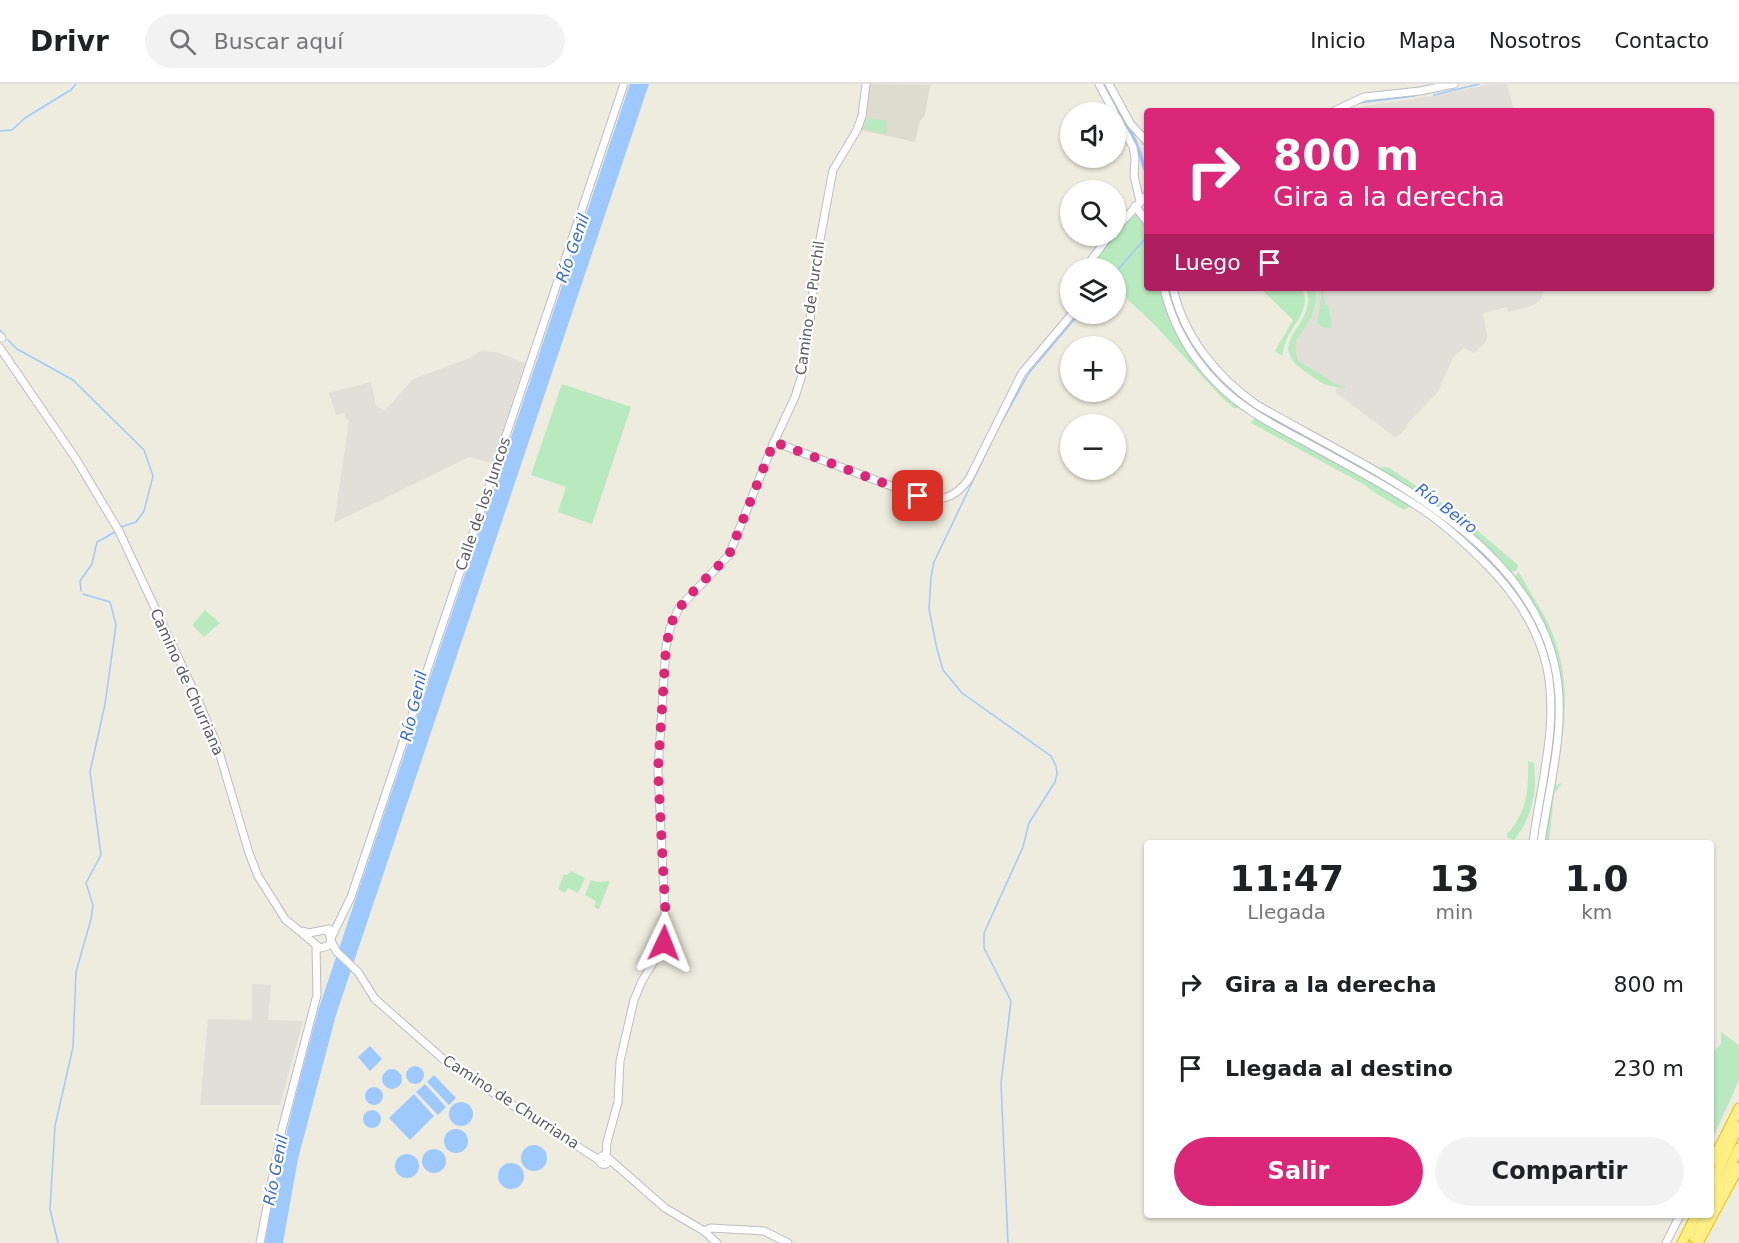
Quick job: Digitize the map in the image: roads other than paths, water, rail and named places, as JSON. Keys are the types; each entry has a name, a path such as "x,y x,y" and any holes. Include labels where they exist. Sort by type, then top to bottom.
{"highway":[{"path":"1714,1158 1739,1108"},
{"path":"1714,1179 1739,1126"},
{"path":"1714,1199 1739,1148"},
{"path":"1714,1213 1739,1167"},
{"path":"1676,1243 1687,1218"},
{"path":"1682,1243 1694,1218"},
{"path":"1692,1243 1704,1218"},
{"path":"1698,1243 1711,1218"}],"street":[{"name":"Calle de los Juncos","path":"319,946 331,939 351,897 624,84"},
{"name":"Camino de Purchil","path":"604,1159 618,1102 620,1061 634,1000 666,935 658,770 665,657 670,628 674,616 686,599 729,555 774,442 795,397 805,360 816,261 834,170 857,130 862,116 867,84"},
{"path":"1100,84 1109,102"},
{"path":"1109,84 1130,123 1144,139"},
{"path":"1340,108 1364,97 1420,91 1454,84"},
{"path":"1126,135 1135,159 1134,176 1138,203 1144,215"},
{"path":"1126,217 1144,198"},
{"path":"1165,291 1184,340 1196,359 1224,390 1252,413 1421,508 1475,553 1504,582 1524,611 1536,633 1544,656 1551,702 1549,734 1533,840"},
{"path":"1174,291 1191,336 1216,370 1242,395 1428,502 1498,563 1522,592 1545,634 1558,684 1558,729 1541,840"},
{"path":"774,442 918,496 932,499 952,495 969,479 1022,372 1063,324"},
{"name":"Camino de Churriana","path":"0,348 76,459 119,531 217,745 249,853 258,876 274,905 285,919 319,946 337,952"},
{"path":"298,930 315,932 325,930 339,922"},
{"name":"Camino de Churriana","path":"325,930 337,952 358,972 375,999 451,1066 586,1151 604,1159"},
{"path":"260,1243 281,1133 317,995 319,946 313,937 315,932"},
{"path":"604,1159 621,1170 665,1208 704,1231 717,1243"},
{"path":"1666,1243 1678,1218"},
{"path":"704,1231 722,1228 764,1231 788,1243"}],"water":[{"path":"630,84 649,84 336,1015 298,1159 283,1243 265,1243 282,1154 319,1008"},
{"path":"1102,84 1107,84 1117,102 1111,102"},
{"path":"1126,119 1143,156 1144,172 1126,130"},
{"path":"1168,291 1171,291 1196,348 1215,374 1231,389 1256,408 1420,500 1494,563 1521,595 1542,634 1555,686 1555,735 1538,840 1535,840 1552,684 1519,598 1491,565 1443,522 1254,411 1223,387 1202,363 1185,337"},
{"path":"370,1046 382,1059 370,1071 358,1057"},
{"path":"411,1066 419,1066 424,1071 422,1082 411,1084 406,1079 406,1071"},
{"path":"392,1069 399,1072 402,1079 399,1086 392,1089 385,1086 382,1079 385,1072"},
{"path":"434,1075 456,1098 449,1105 427,1082"},
{"path":"425,1084 446,1107 438,1115 416,1092"},
{"path":"370,1087 378,1087 383,1092 381,1103 370,1105 365,1100 365,1092"},
{"path":"414,1094 434,1116 410,1140 389,1118"},
{"path":"461,1102 470,1105 473,1114 470,1123 461,1126 452,1123 449,1114 452,1105"},
{"path":"372,1110 378,1113 381,1119 378,1125 372,1128 366,1125 363,1119 366,1113"},
{"path":"456,1129 465,1132 468,1141 465,1150 456,1153 447,1150 444,1141 447,1132"},
{"path":"534,1145 543,1149 547,1158 543,1167 534,1171 525,1167 521,1158 525,1149"},
{"path":"434,1149 442,1153 446,1161 442,1169 434,1173 426,1169 422,1161 426,1153"},
{"path":"407,1154 415,1158 419,1166 415,1174 407,1178 399,1174 395,1166 399,1158"},
{"path":"511,1163 520,1167 524,1176 520,1185 511,1189 502,1185 498,1176 502,1167"}],"waterway":[{"path":"70,91 76,84"},
{"path":"1434,95 1479,84"},
{"path":"0,131 12,130 25,118 69,91"},
{"path":"1359,103 1415,96"},
{"path":"1126,260 1144,240"},
{"path":"994,436 1029,373 1071,324"},
{"path":"0,330 4,335"},
{"path":"8,340 17,349 73,380 144,450 153,476 144,511 136,522 121,527"},
{"path":"991,443 934,562 929,609 943,670 962,693 1051,756 1057,774 1055,782 1029,823 1023,847 984,933 984,948 1011,1001 1001,1083 1008,1243"},
{"path":"81,591 80,581 92,564 97,542 115,532"},
{"path":"58,1243 50,1209 55,1126 73,1047 76,972 93,905 86,883 101,855 90,772 105,704 116,625 110,602 83,594"}],"water label":[{"name":"Río Genil","path":"572,248"},
{"name":"Río Beiro","path":"1447,508"},
{"name":"Río Genil","path":"413,706"},
{"name":"Río Genil","path":"275,1170"}]}
